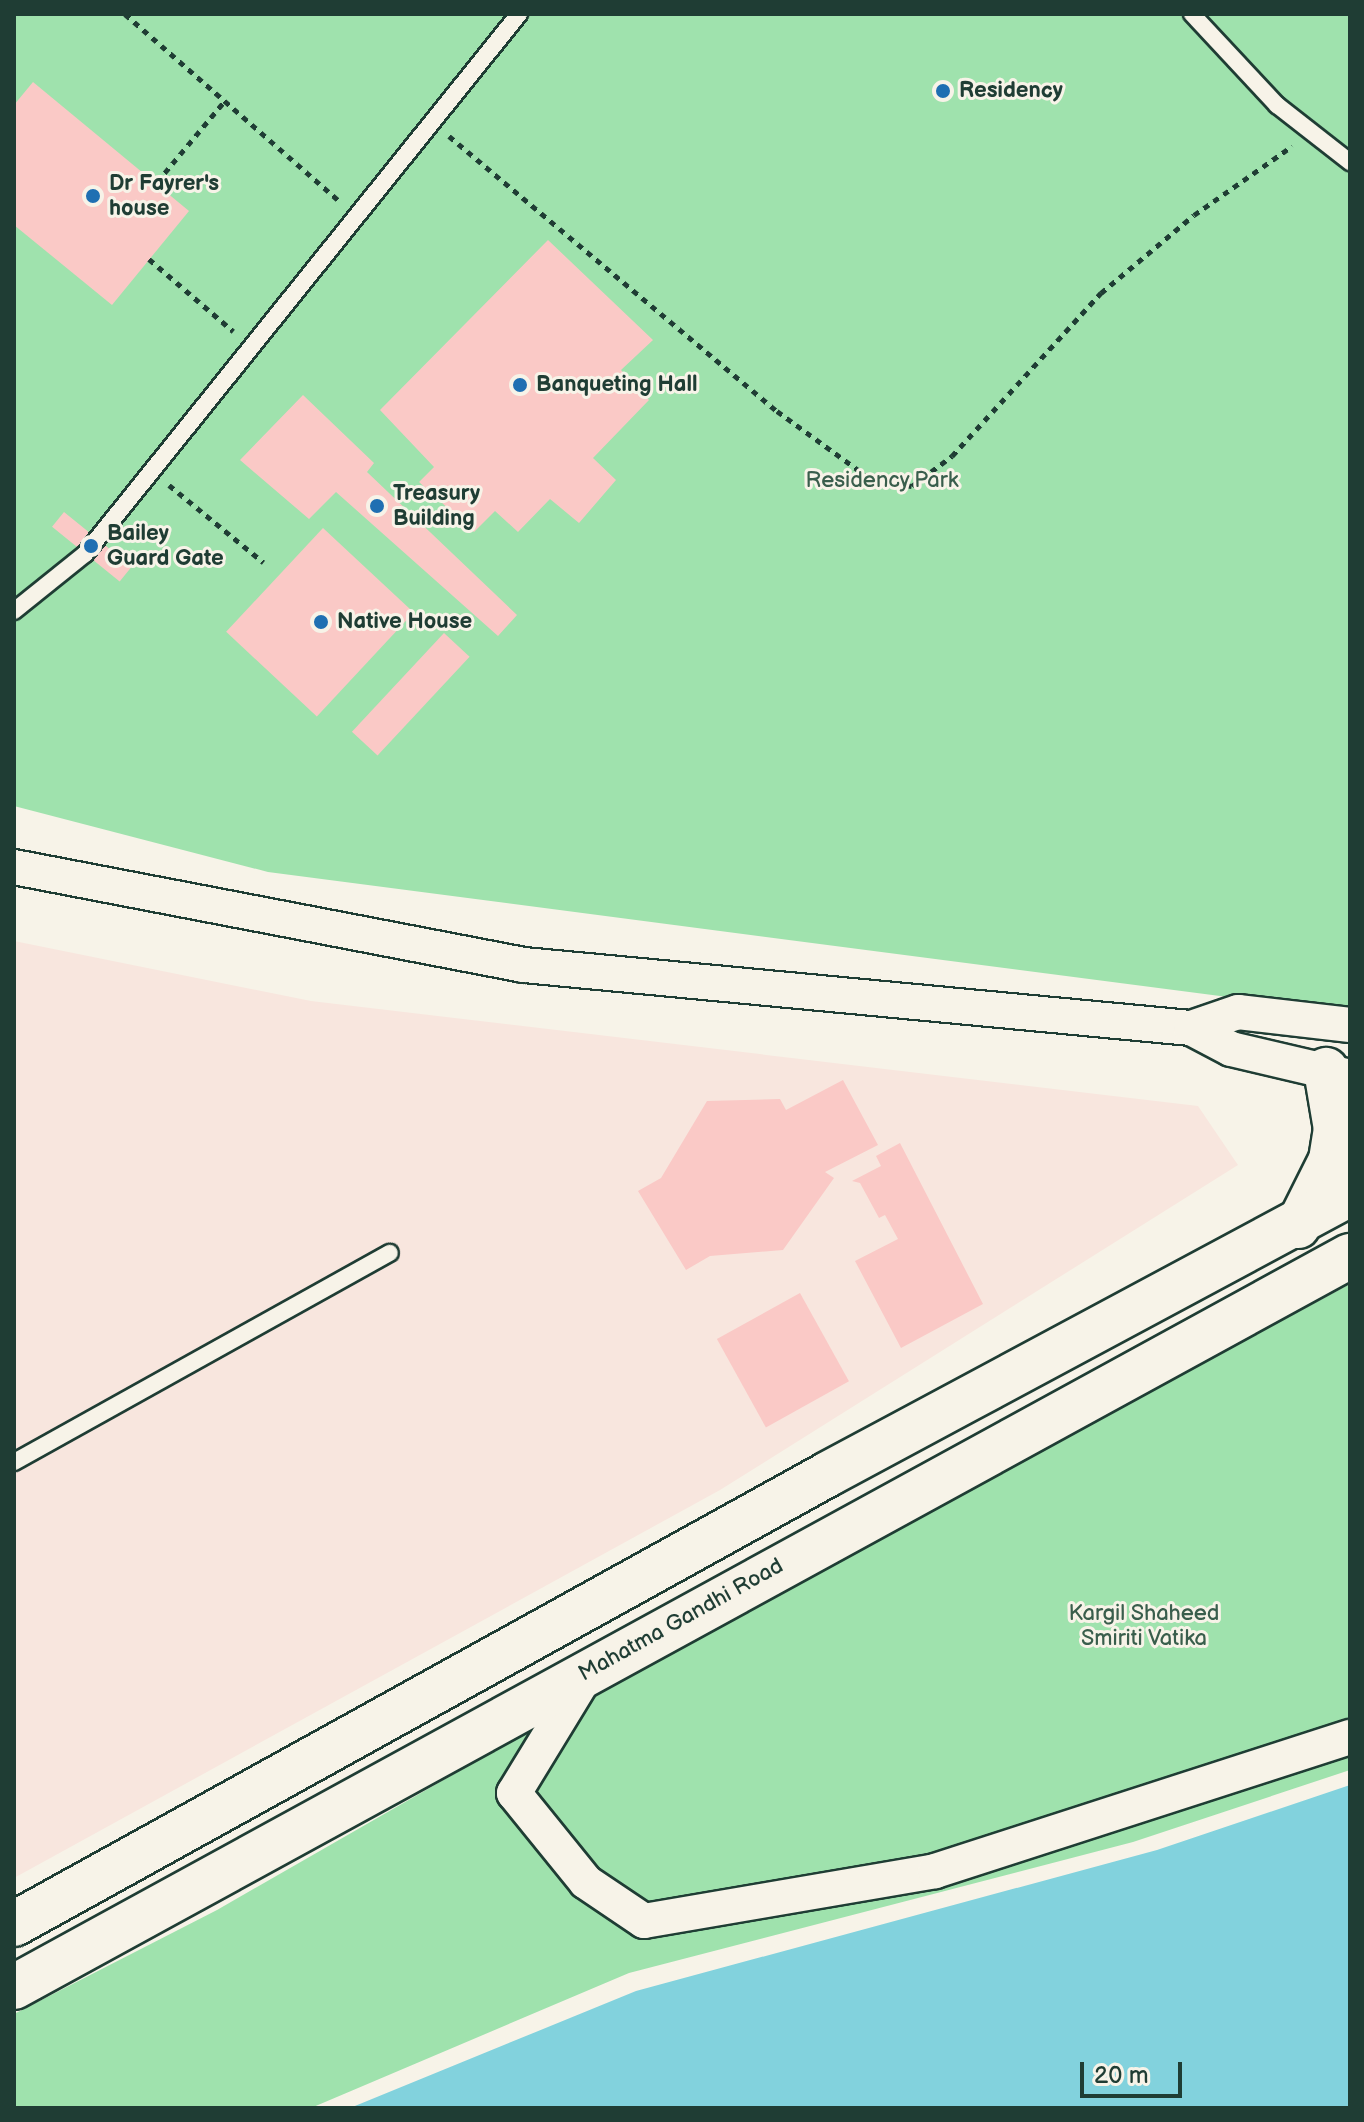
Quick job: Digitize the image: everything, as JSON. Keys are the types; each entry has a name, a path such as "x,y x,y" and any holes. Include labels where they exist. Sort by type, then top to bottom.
{"main road":[{"path":"1298,1226 1331,1160 1336,1129 1338,1073"},
{"path":"14,1924 828,1474 1298,1226 1350,1194"},
{"name":"Mahatma Gandhi Road","path":"14,1987 1350,1256"}],"street":[{"path":"14,867 524,965 1191,1028 1231,1049 1338,1073"},
{"path":"1191,1028 1238,1012 1350,1025"},
{"path":"588,1672 514,1793 586,1882 644,1921 935,1871 1350,1737"}],"lane":[{"path":"14,611 76,563 359,218 519,14"},
{"path":"1192,14 1310,133 1350,162"},
{"path":"14,1462 390,1253"}],"path":[{"path":"125,14 359,218"},
{"path":"157,182 224,102"},
{"path":"433,123 777,411 872,480 912,486 952,456 1101,293 1194,215 1310,133"},
{"path":"149,259 236,334"},
{"path":"153,471 263,562"}],"shaded area":[{"path":"14,941 311,1001 1198,1106 1238,1165 720,1490 14,1878"}],"green space":[{"name":"Residency Park","path":"14,14 1350,14 1350,1013 268,872 14,806"},
{"name":"Kargil Shaheed Smiriti Vatika","path":"1350,1284 1350,1770 1133,1842 629,1973 311,2108 14,2108 14,2014 217,1910 710,1627"}],"water":[{"path":"1350,1785 1350,2108 350,2108 636,1991 1157,1850"}],"building":[{"name":"Dr Fayrer's house","path":"33,82 189,211 112,305 14,225 14,105"},
{"name":"Banqueting Hall","path":"548,240 653,340 621,370 649,400 593,458 616,480 579,523 550,499 518,532 495,511 474,532 419,482 434,467 380,410"},
{"name":"Treasury Building","path":"303,395 374,463 367,472 517,615 498,636 336,492 309,519 240,460"},
{"name":"Bailey Guard Gate","path":"64,512 132,567 120,582 52,527"},
{"name":"Native House","path":"323,528 414,613 317,716 226,632"},
{"path":"444,633 470,657 378,756 352,732"},
{"path":"843,1080 878,1145 825,1172 834,1178 783,1250 710,1256 686,1270 638,1191 661,1178 707,1101 780,1099 786,1110"},
{"path":"900,1143 983,1304 901,1348 855,1261 898,1239 885,1215 879,1218 860,1183 852,1181 881,1166 876,1156"},
{"path":"800,1293 849,1381 766,1427 717,1339"}],"place":[{"name":"Residency","path":"943,91"},
{"name":"Dr Fayrer's house","path":"93,196"},
{"name":"Banqueting Hall","path":"520,385"},
{"name":"Treasury Building","path":"377,506"},
{"name":"Bailey Guard Gate","path":"91,546"},
{"name":"Native House","path":"321,622"}]}
